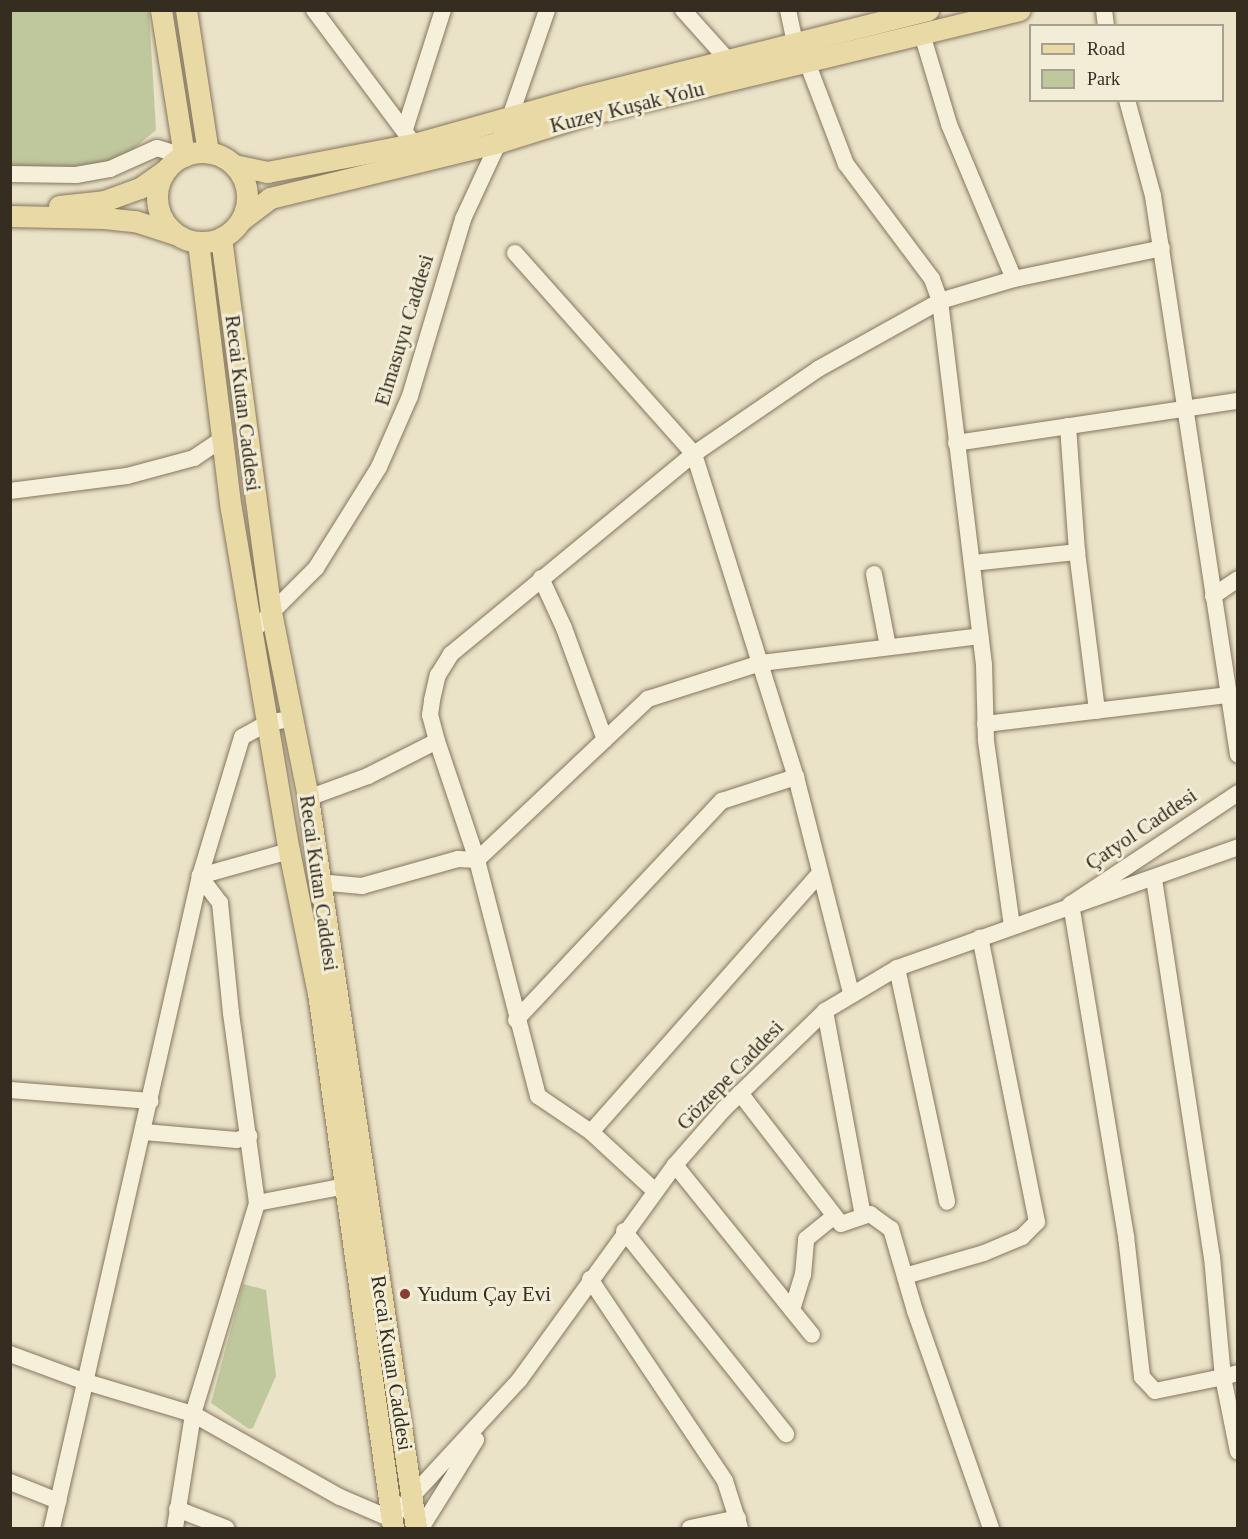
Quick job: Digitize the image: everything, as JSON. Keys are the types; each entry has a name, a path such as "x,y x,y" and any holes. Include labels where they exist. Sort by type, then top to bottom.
{"main road":[{"path":"160,10 184,156"},
{"path":"186,10 208,153"},
{"name":"Kuzey Kuşak Yolu","path":"234,165 267,172 410,137 509,120 727,59 928,10"},
{"name":"Kuzey Kuşak Yolu","path":"241,220 270,198 499,142 585,115 1019,10"},
{"path":"10,206 104,201 140,188 184,156 208,153 234,165 247,191 241,220 222,238 198,242 135,221 10,216"},
{"path":"166,169 159,182 158,210 175,234"},
{"name":"Recai Kutan Caddesi","path":"222,238 271,612 290,719 308,798 318,882 416,1528"},
{"name":"Recai Kutan Caddesi","path":"198,242 251,633 289,851 318,993 392,1524"}],"street":[{"path":"314,10 410,137"},
{"path":"410,137 443,10"},
{"name":"Elmasuyu Caddesi","path":"251,633 316,568 379,467 410,396 463,219 509,120 547,10"},
{"path":"683,10 727,59"},
{"path":"788,10 795,43"},
{"path":"922,34 949,124 1014,279"},
{"path":"807,62 846,165 932,279 940,301 980,636 985,724 1012,926"},
{"path":"1128,102 1153,196 1162,248 1188,411 1227,695 1238,755"},
{"path":"10,174 76,175 110,169 157,148 184,156"},
{"path":"655,1191 591,1132 538,1096 516,1020 477,860 430,715 438,675 451,654 694,454 818,369 940,301 1014,279 1162,248"},
{"path":"515,253 694,454 796,777 851,993"},
{"path":"956,443 1188,411 1238,401"},
{"path":"1068,426 1077,552 1097,711"},
{"path":"10,491 128,476 194,458 224,438"},
{"path":"972,563 1077,552"},
{"path":"874,573 888,647"},
{"path":"541,578 564,628 605,740"},
{"path":"1213,596 1238,579"},
{"path":"318,882 362,886 458,859 477,860 648,699 761,663 980,636"},
{"path":"985,724 1227,695"},
{"path":"52,1528 83,1381 144,1132 200,876 242,737 267,723 290,719"},
{"path":"308,798 368,776 437,741"},
{"path":"516,1020 722,801 796,777"},
{"name":"Çatyol Caddesi","path":"1071,904 1238,793"},
{"name":"Göztepe Caddesi","path":"392,1524 412,1496 520,1379 624,1231 675,1166 740,1093 825,1011 851,993 897,968 1071,904 1154,879 1238,847"},
{"path":"200,876 289,851"},
{"path":"591,1132 820,873"},
{"path":"175,1528 193,1414 257,1203 231,1013 220,903 200,876"},
{"path":"1154,879 1230,1375 1238,1452"},
{"path":"1071,904 1126,1236 1142,1377 1155,1391 1230,1375"},
{"path":"905,1276 984,1253 1022,1237 1037,1222 980,938"},
{"path":"897,968 947,1202"},
{"path":"825,1011 863,1216"},
{"path":"10,1090 151,1101"},
{"path":"740,1093 841,1224 870,1214 891,1229 992,1528"},
{"path":"144,1132 237,1140 249,1136"},
{"path":"675,1166 812,1335"},
{"path":"257,1203 346,1186"},
{"path":"792,1310 803,1275 806,1239 834,1216"},
{"path":"624,1231 786,1434"},
{"path":"590,1279 724,1480 739,1523 690,1528"},
{"path":"10,1354 83,1381 193,1414 392,1524"},
{"path":"421,1528 463,1457 520,1379"},
{"path":"10,1482 58,1501"},
{"path":"177,1509 226,1528"}],"green space":[{"path":"11,11 149,11 156,130 110,169 11,169"},
{"path":"243,1284 266,1290 276,1376 253,1428 249,1429 211,1403"}],"place":[{"name":"Yudum Çay Evi","path":"405,1294"}]}
